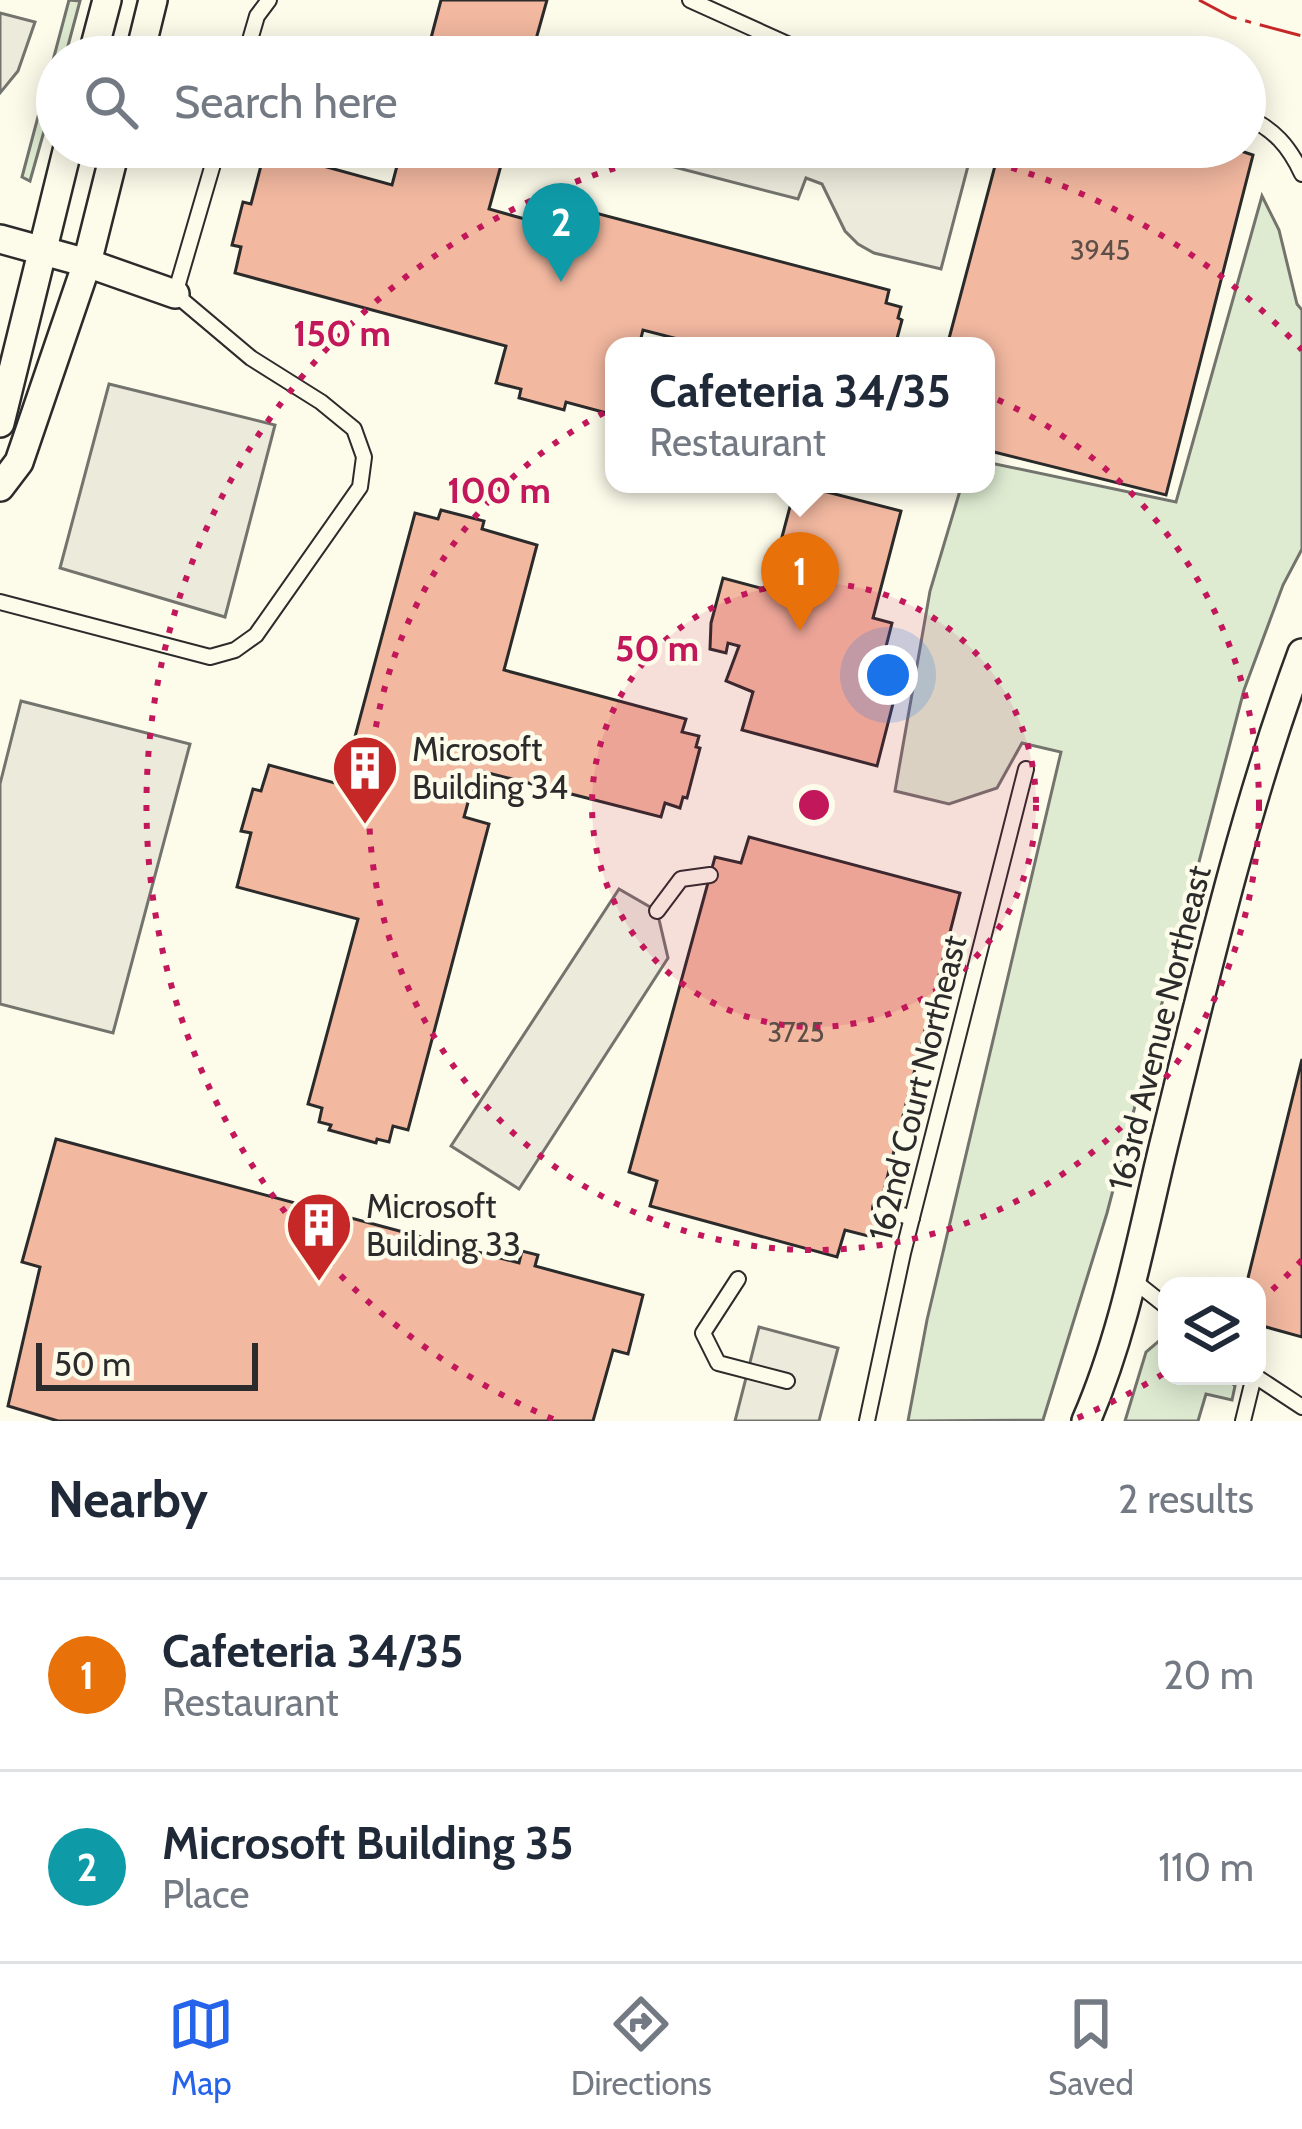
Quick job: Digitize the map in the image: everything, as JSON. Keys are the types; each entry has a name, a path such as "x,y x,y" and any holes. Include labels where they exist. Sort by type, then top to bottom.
{"street":[{"path":"98,36 107,0"},
{"path":"144,36 153,0"},
{"path":"0,423 63,168"},
{"path":"0,487 19,462 87,263 111,168"},
{"path":"0,239 175,294"},
{"name":"163rd Avenue Northeast","path":"1086,1421 1133,1280 1248,824 1302,653"}],"lane":[{"path":"251,36 268,0"},
{"path":"690,0 770,36"},
{"path":"1266,127 1289,146 1302,174"},
{"path":"0,602 210,657 235,650 256,635 360,487 364,457 353,429 251,358 175,294 212,168"},
{"name":"162nd Court Northeast","path":"867,1421 912,1218 1026,769"},
{"path":"657,911 681,879 710,875"},
{"path":"880,1208 912,1218"},
{"path":"737,1279 703,1333 718,1364 787,1381"},
{"path":"1133,1280 1158,1300"},
{"path":"1266,1384 1302,1407"},
{"path":"1243,1421 1252,1385"}],"green space":[{"path":"69,0 80,1 71,36 59,36"},
{"path":"36,124 36,160 30,181 22,177"},
{"path":"1262,196 1279,230 1302,310 1302,549 1283,585 1244,690 1107,1213 1043,1420 908,1421 927,1320 1061,752 1022,743 997,788 949,804 895,791 930,591 959,493 995,493 995,464 1176,502"},
{"path":"1158,1342 1158,1385 1234,1385 1232,1400 1206,1394 1198,1421 1125,1421 1146,1352"}],"shaded area":[{"path":"0,13 35,22 18,71 0,93"},
{"path":"678,168 967,168 941,269 874,253 858,244 845,231 822,184 806,178 798,199"},
{"path":"109,384 275,425 225,617 60,568"},
{"path":"21,701 190,744 113,1033 0,1004 0,784"},
{"path":"619,889 657,911 668,958 519,1189 451,1146"},
{"path":"759,1327 838,1348 819,1421 735,1421"}],"building":[{"path":"441,0 547,0 537,36 432,36"},
{"path":"260,168 330,168 392,185 396,168 500,168 489,209 539,223 546,200 889,290 886,303 901,307 897,337 670,337 643,330 641,337 605,337 605,413 566,402 564,410 519,398 521,389 496,383 506,346 235,273 241,247 232,245 243,202 251,204"},
{"path":"994,168 1250,168 1166,495 995,452 995,337 949,337"},
{"path":"794,493 831,493 901,511 873,618 892,623 878,678 898,684 877,766 742,730 753,692 726,681 739,646 728,643 726,653 710,649 711,623 723,578 768,590"},
{"name":"Microsoft Building 34","path":"441,510 484,521 482,529 537,545 504,670 686,719 682,732 699,736 696,747 700,748 687,798 683,797 680,808 665,803 661,817 477,770 464,817 489,824 408,1130 393,1126 389,1142 377,1139 376,1143 329,1130 331,1125 319,1122 322,1108 308,1104 358,919 237,887 251,833 241,831 253,789 261,791 269,765 342,785 415,513 438,519"},
{"path":"749,837 960,893 872,1237 845,1230 837,1257 650,1206 657,1181 629,1172 715,857 741,863"},
{"path":"1302,1059 1302,1337 1266,1327 1266,1277 1248,1277"},
{"name":"Microsoft Building 33","path":"56,1139 519,1263 522,1251 538,1255 535,1266 643,1295 628,1354 613,1350 593,1421 58,1421 8,1406 40,1267 22,1262"}],"power":[{"path":"1199,0 1231,17 1302,36"}],"place":[{"name":"Microsoft Building 35","path":"561,282"},
{"name":"Cafeteria 34/35","path":"800,631"},
{"name":"Microsoft Building 34","path":"365,827"},
{"name":"Microsoft Building 33","path":"319,1284"}]}
